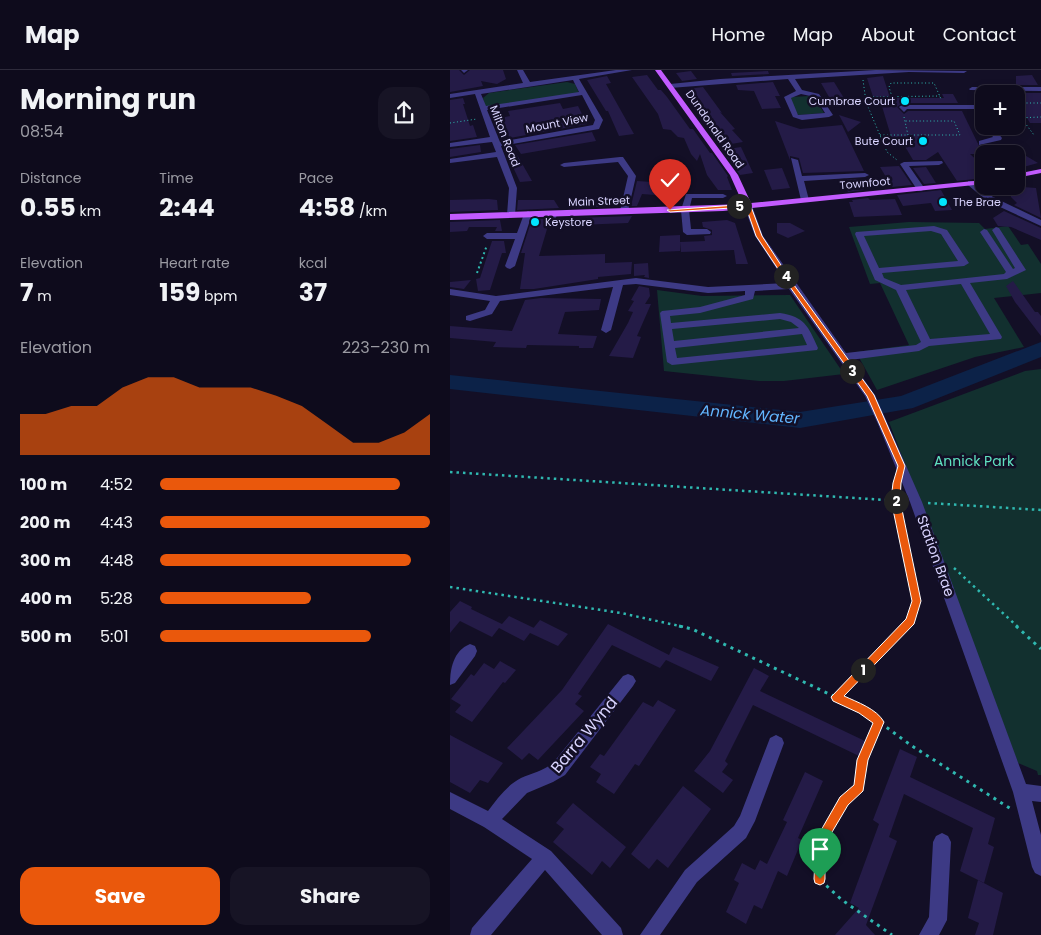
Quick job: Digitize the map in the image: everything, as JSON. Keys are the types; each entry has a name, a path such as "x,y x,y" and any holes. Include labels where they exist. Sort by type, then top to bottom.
{"main road":[{"name":"Dundonald Road","path":"658,70 734,175 748,206"},
{"path":"1025,174 1041,170"},
{"name":"Townfoot","path":"748,206 975,183"},
{"name":"Main Street","path":"450,217 685,210 748,206"}],"street":[{"path":"520,70 527,84"},
{"path":"450,96 629,70"},
{"path":"670,86 720,81 791,78 821,73 862,74 910,70 964,71 975,96"},
{"name":"Mount View","path":"495,142 596,127 599,120 575,78"},
{"path":"791,78 800,92 817,95 829,115 802,118 795,116 787,97 800,92"},
{"path":"999,84 1008,85"},
{"path":"1025,85 1033,84"},
{"path":"1025,87 1041,89"},
{"name":"Milton Road","path":"477,92 513,188 511,215"},
{"path":"482,109 584,94"},
{"path":"904,110 902,108 975,98"},
{"path":"982,143 998,138 996,135"},
{"path":"450,145 495,142"},
{"path":"450,161 499,154"},
{"path":"564,166 620,159 632,176 624,212"},
{"path":"794,160 805,200"},
{"path":"904,164 939,163"},
{"path":"904,164 920,189"},
{"path":"799,179 865,175"},
{"path":"971,183 990,199 1041,223"},
{"path":"707,232 687,232 685,210 689,196 723,196"},
{"name":"Station Brae","path":"748,206 759,236 792,286 870,395 884,424 916,502 1021,792 1041,867"},
{"path":"510,266 528,214"},
{"path":"550,226 553,214"},
{"path":"876,271 964,263 944,232 931,228 859,234 880,280 900,288 1007,276 1011,272 1021,270 1022,267 996,230"},
{"path":"984,232 1011,272"},
{"path":"489,236 521,236"},
{"path":"450,292 496,299 636,281 708,290 792,286"},
{"path":"843,357 919,348 927,343 997,337 964,281"},
{"path":"606,330 619,283"},
{"path":"900,288 927,343"},
{"path":"667,326 780,316 791,317 800,322 813,348 672,362 665,313 700,310 750,297 750,289"},
{"path":"470,318 489,312 496,299"},
{"path":"670,345 805,331"},
{"path":"450,678 470,651"},
{"name":"Barra Wynd","path":"490,821 518,790 526,784 548,777 558,769 628,681"},
{"path":"649,935 691,876 740,832 747,821 776,743"},
{"path":"1021,792 1041,794"},
{"path":"450,800 490,821 545,857 614,935"},
{"path":"928,935 938,920 942,842"},
{"path":"480,935 545,857"}],"path":[{"path":"862,74 866,98 887,152 904,164"},
{"path":"866,98 940,96 934,83 890,83 889,87 893,97"},
{"path":"1025,103 1041,103"},
{"path":"904,110 908,135"},
{"path":"1025,117 1041,117"},
{"path":"450,123 486,118"},
{"path":"880,135 960,135 954,121 905,121"},
{"path":"1025,123 1034,135"},
{"path":"477,273 489,236"},
{"path":"836,697 910,621 916,601 896,500 897,483 902,466"},
{"path":"450,472 1041,510"},
{"path":"953,567 1041,649"},
{"path":"450,587 621,613 692,629 863,710 991,798 1028,818"},
{"path":"879,722 862,760 859,788 844,801 820,843 820,879 842,900 892,935"}],"green space":[{"path":"567,82 575,84 579,93 485,107 483,98 489,93"},
{"path":"810,96 815,98 824,113 798,115 790,100 791,97"},
{"path":"909,222 979,223 985,229 1008,226 1021,245 1028,244 1041,264 1041,293 994,298 1024,347 975,357 877,390 856,352 909,345 880,283 870,284 849,227"},
{"path":"657,290 702,296 790,295 844,374 784,381 759,381 664,371"},
{"name":"Annick Park","path":"1041,369 1041,775 1038,775 1037,771 1018,763 889,422 1025,371"}],"building":[{"path":"450,70 459,70 464,75 470,70 503,70 506,79 497,84 481,81 483,86 450,92"},
{"path":"691,71 697,79 682,81 676,73"},
{"path":"768,71 769,74 732,76 731,73"},
{"path":"647,75 658,90 661,90 667,97 690,129 693,129 710,153 712,153 728,176 732,190 718,190 707,175 700,154 697,161 691,154 684,138 678,137 671,130 663,129 658,114 632,77"},
{"path":"1032,75 1038,85 1016,85 1016,76"},
{"path":"607,76 611,83 606,84 634,134 619,136 608,111 606,111 587,80"},
{"path":"883,76 890,98 944,98 942,94 953,94 958,103 902,103 897,107 904,114 908,111 962,111 979,145 975,145 975,154 970,154 975,159 975,179 957,181 938,152 926,160 913,160 903,143 893,143 881,103 875,103 867,78"},
{"path":"773,82 780,96 775,96 781,108 762,109 754,91 738,90 736,85"},
{"path":"834,82 847,103 833,104 821,83"},
{"path":"703,87 722,113 720,112 735,129 732,130 743,142 731,144 688,89"},
{"path":"1025,93 1041,93 1041,123 1030,123 1025,115"},
{"path":"463,98 470,126 473,125 477,137 450,141 450,100"},
{"path":"560,103 563,109 578,106 587,124 510,138 506,132 502,133 496,119 510,116 508,111"},
{"path":"839,115 861,122 848,132"},
{"path":"775,121 800,129 842,125 864,171 803,173 799,158 790,156 790,160"},
{"path":"592,132 596,141 521,154 515,145"},
{"path":"480,145 481,152 450,157 450,149"},
{"path":"512,146 532,181 520,182 504,148"},
{"path":"741,147 753,173 740,175 722,150"},
{"path":"1025,155 1038,163 1025,167"},
{"path":"899,166 912,185 892,187 880,167"},
{"path":"926,167 936,183 924,184 913,168"},
{"path":"782,168 790,188 772,190 764,170"},
{"path":"654,178 679,182 676,192 670,192 668,196 642,194 637,206 631,206 637,181 652,182"},
{"path":"858,179 864,190 848,192 842,180"},
{"path":"1025,187 1036,188 1041,218 1014,205 1017,203 1011,195 1025,195"},
{"path":"941,190 952,210 935,211 931,203 903,206 897,195"},
{"path":"608,198 607,201 620,201 619,206 574,208 571,200"},
{"path":"868,198 870,200 895,199 902,215 854,217 849,202"},
{"path":"450,200 497,200 498,210 450,212"},
{"path":"518,200 554,200 559,208 517,210"},
{"path":"1004,211 1041,228 1041,240 1011,227 998,226 993,218"},
{"path":"632,216 628,223 578,225 576,218"},
{"path":"532,219 546,219 544,225 547,229 539,256 605,254 605,263 632,262 631,274 598,277 598,279 534,289 520,289 525,253 521,253"},
{"path":"500,220 502,231 495,231 497,227 469,227 467,231 450,232 450,222"},
{"path":"727,220 735,223 748,264 736,264 734,250 681,252 680,242 705,241 704,236 712,235 712,230 703,227 702,222"},
{"path":"777,223 790,223 805,231 788,238 777,233"},
{"path":"680,235 680,251 659,252 660,236"},
{"path":"492,241 504,241 506,253 502,253 490,290 478,291 476,279 480,278"},
{"path":"648,263 649,278 644,277 645,275 634,276 634,264"},
{"path":"471,280 464,289 450,287 450,282"},
{"path":"1013,281 1035,312 1038,312 1041,316 1041,336 1015,302 1006,286"},
{"path":"639,286 649,288 650,296 645,304 651,304 637,336 641,337 633,358 609,356 633,312 628,311 634,301 631,300"},
{"path":"541,298 601,299 599,310 565,312 558,334 597,336 593,348 527,345 526,348 493,347 496,342 450,338 450,326 512,331 525,300"},
{"path":"460,601 472,607 471,609 502,624 509,616 534,628 540,620 568,634 558,646 530,633 524,641 499,628 492,637 460,621 450,633 450,612"},
{"path":"608,624 669,655 673,647 719,667 711,681 666,660 660,668 612,645 578,694 582,696 575,704 584,711 538,760 529,753 522,760 507,748 562,690"},
{"path":"500,661 516,670 505,683 503,682 472,722 455,712 461,705 451,699 471,674 474,676 484,663 494,669"},
{"path":"754,668 769,676 760,691 865,741 859,756 753,705 725,761 728,764 722,772 733,780 723,793 694,771 710,751"},
{"path":"658,700 676,710 639,766 635,764 614,794 596,782 601,774 590,767 600,754 604,756 643,702 653,707"},
{"path":"450,735 503,763 488,783 480,780 470,793 450,782"},
{"path":"900,749 917,757 910,777 995,818 988,844 994,847 984,883 960,871 973,828 904,794 889,837 897,841 866,925 875,935 835,935 859,908 850,903 879,824 873,820"},
{"path":"805,772 823,781 798,838 802,840 787,876 778,871 762,909 754,905 746,924 726,912 739,883 734,880 742,863 755,870 760,860 767,864 787,822 783,820"},
{"path":"683,786 711,809 668,868 657,859 649,869 631,854"},
{"path":"573,803 626,847 610,868 602,861 592,875 553,842 564,829 556,823"},
{"path":"978,880 1003,893 993,935 975,935 979,923 968,918"}],"waterway":[{"name":"Annick Water","path":"450,382 800,420 905,403 1041,349"}],"place":[{"name":"Cumbrae Court","path":"905,101"},
{"name":"Bute Court","path":"923,141"},
{"name":"The Brae","path":"943,202"},
{"name":"Keystore","path":"535,222"}],"route":[{"path":"670,210 748,206 759,236 792,286 870,395 902,466 897,483 896,500 916,601 910,621 836,697 863,710 879,722 862,760 859,788 844,801 820,843 820,879"}]}
